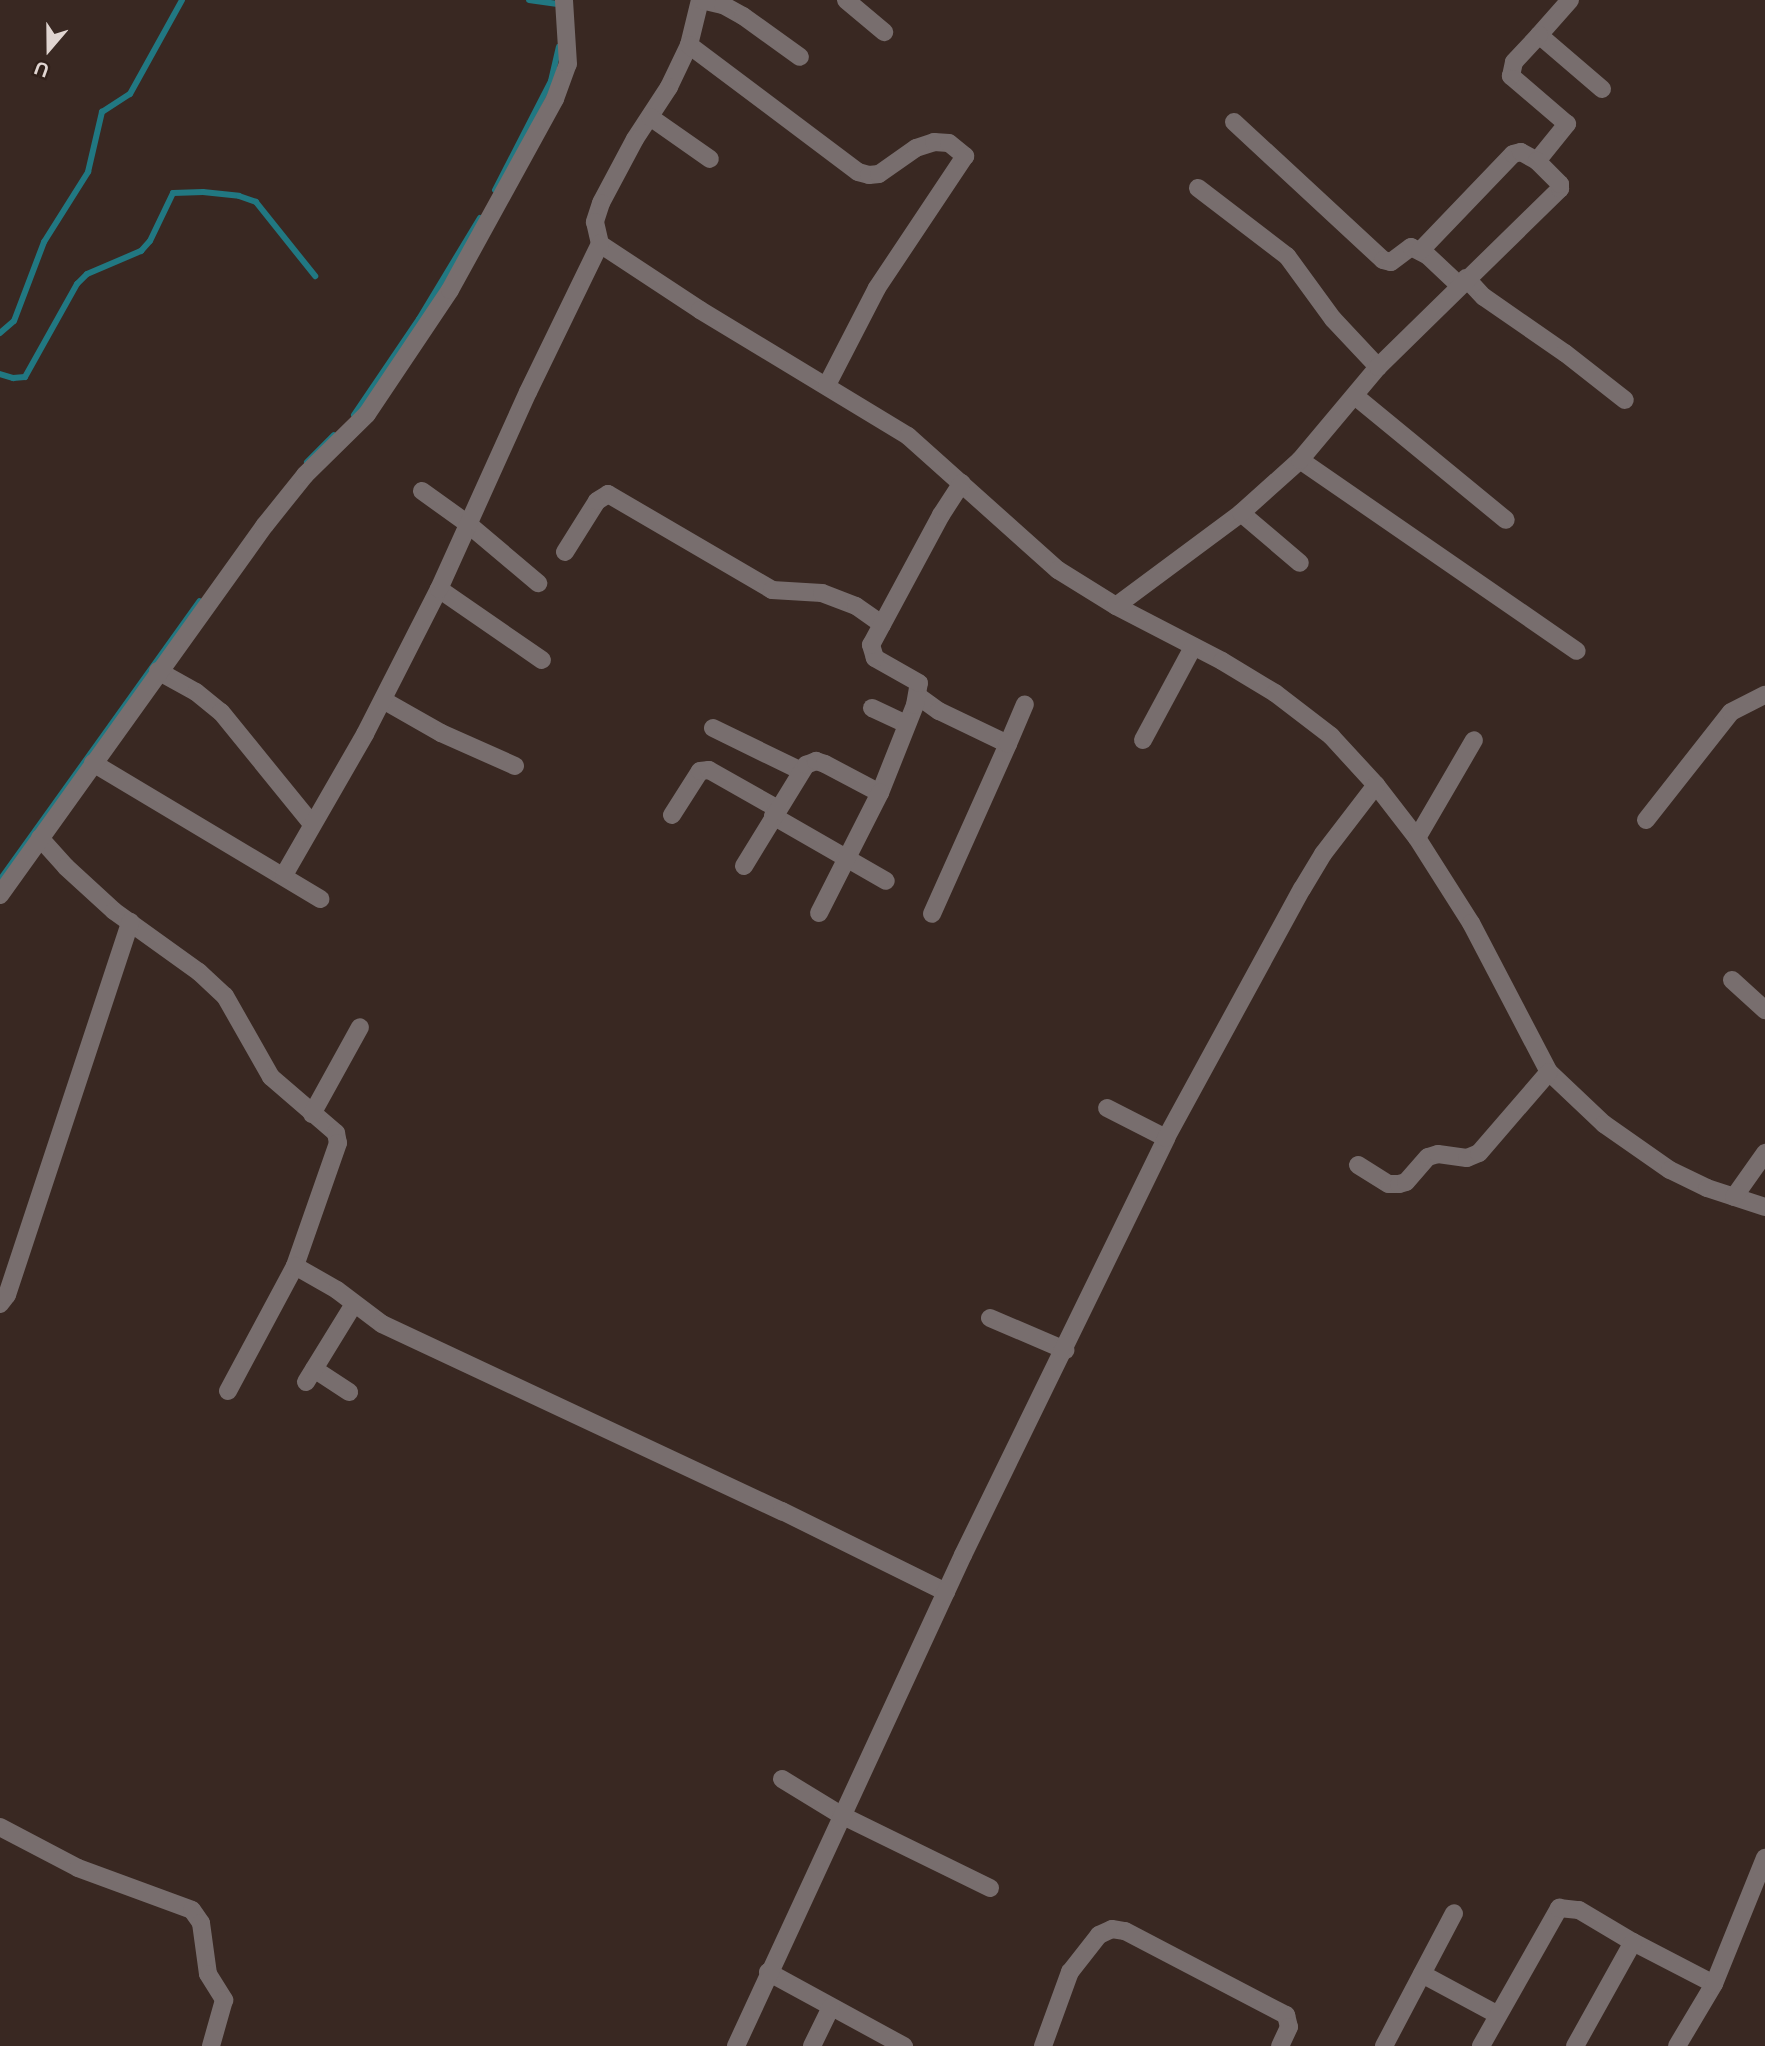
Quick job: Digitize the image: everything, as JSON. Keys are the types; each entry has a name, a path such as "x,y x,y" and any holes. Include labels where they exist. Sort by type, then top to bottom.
{"street":[{"path":"0,895 158,671 289,495 367,414 450,290 555,99 568,64 564,0"},
{"path":"284,875 383,700 439,589 600,244 595,222 601,203 689,45 701,0 723,5 743,16 800,57"},
{"path":"845,0 884,32"},
{"path":"1537,161 1567,124 1511,76 1514,62 1570,0"},
{"path":"1539,35 1602,89"},
{"path":"689,45 858,172 879,174 916,148 934,142 949,143 965,156 877,288 827,385"},
{"path":"650,117 710,159"},
{"path":"1234,122 1383,260 1391,262 1411,247 1420,251 1565,353 1625,400"},
{"path":"1116,607 1241,513 1300,460 1378,366 1560,189 1560,184 1537,161 1521,152 1515,152 1420,251"},
{"path":"1198,188 1287,256 1319,302 1378,366"},
{"path":"600,244 700,310 908,436 1031,548 1116,607 1275,693 1331,736 1376,785 1417,838 1471,923 1549,1072 1604,1124 1670,1170 1765,1207"},
{"path":"1355,396 1506,520"},
{"path":"1300,460 1577,650"},
{"path":"819,913 880,793 918,696 917,679 881,662 873,655 872,645 962,483"},
{"path":"422,491 468,524 538,583"},
{"path":"565,552 597,501 608,494 772,590 822,593 856,606 882,624"},
{"path":"1241,513 1300,563"},
{"path":"439,589 542,660"},
{"path":"1143,740 1193,647"},
{"path":"158,671 196,692 221,712 312,824"},
{"path":"1646,820 1731,712 1765,695"},
{"path":"918,696 939,711 1008,744"},
{"path":"383,700 441,733 515,766"},
{"path":"932,914 1025,704"},
{"path":"872,709 908,724"},
{"path":"713,728 801,771"},
{"path":"1417,838 1474,740"},
{"path":"744,866 806,765 816,761 880,793"},
{"path":"93,764 284,875 320,899"},
{"path":"672,816 700,771 709,770 886,881"},
{"path":"736,2046 946,1592 1166,1138 1302,889 1323,854 1376,785"},
{"path":"40,838 66,867 130,922 199,972 225,996 271,1077 336,1133 338,1140 295,1266 228,1391"},
{"path":"0,1304 12,1282 130,922"},
{"path":"1732,980 1765,1010"},
{"path":"312,1114 360,1027"},
{"path":"1358,1165 1389,1184 1399,1184 1406,1182 1428,1157 1438,1154 1467,1158 1479,1153 1549,1072"},
{"path":"1107,1108 1166,1138"},
{"path":"1734,1197 1765,1153"},
{"path":"295,1266 317,1277 382,1324 782,1511 946,1592"},
{"path":"349,1392 310,1376 354,1304"},
{"path":"990,1318 1065,1350"},
{"path":"782,1779 841,1815 990,1888"},
{"path":"0,1827 78,1868 192,1910 201,1923 206,1970 224,2000 211,2046"},
{"path":"1677,2046 1714,1984 1765,1858"},
{"path":"1481,2046 1559,1908 1579,1910 1633,1942 1714,1984"},
{"path":"1384,2046 1454,1913"},
{"path":"1043,2046 1070,1972 1099,1935 1112,1929 1125,1931 1286,2015 1289,2027 1280,2046"},
{"path":"1575,2046 1633,1942"},
{"path":"768,1972 896,2044"},
{"path":"1422,1974 1498,2015"},
{"path":"812,2046 831,2007"}],"waterway":[{"path":"0,333 14,321 44,242 88,172 102,112 130,94 182,0"},
{"path":"529,0 556,4"},
{"path":"495,190 551,81 559,47"},
{"path":"0,374 13,378 25,377 77,284 87,274 141,251 150,241 173,193 203,192 239,196 256,202 315,276"},
{"path":"354,415 419,319 480,218"},
{"path":"307,462 334,435"},
{"path":"0,880 200,601"}]}
